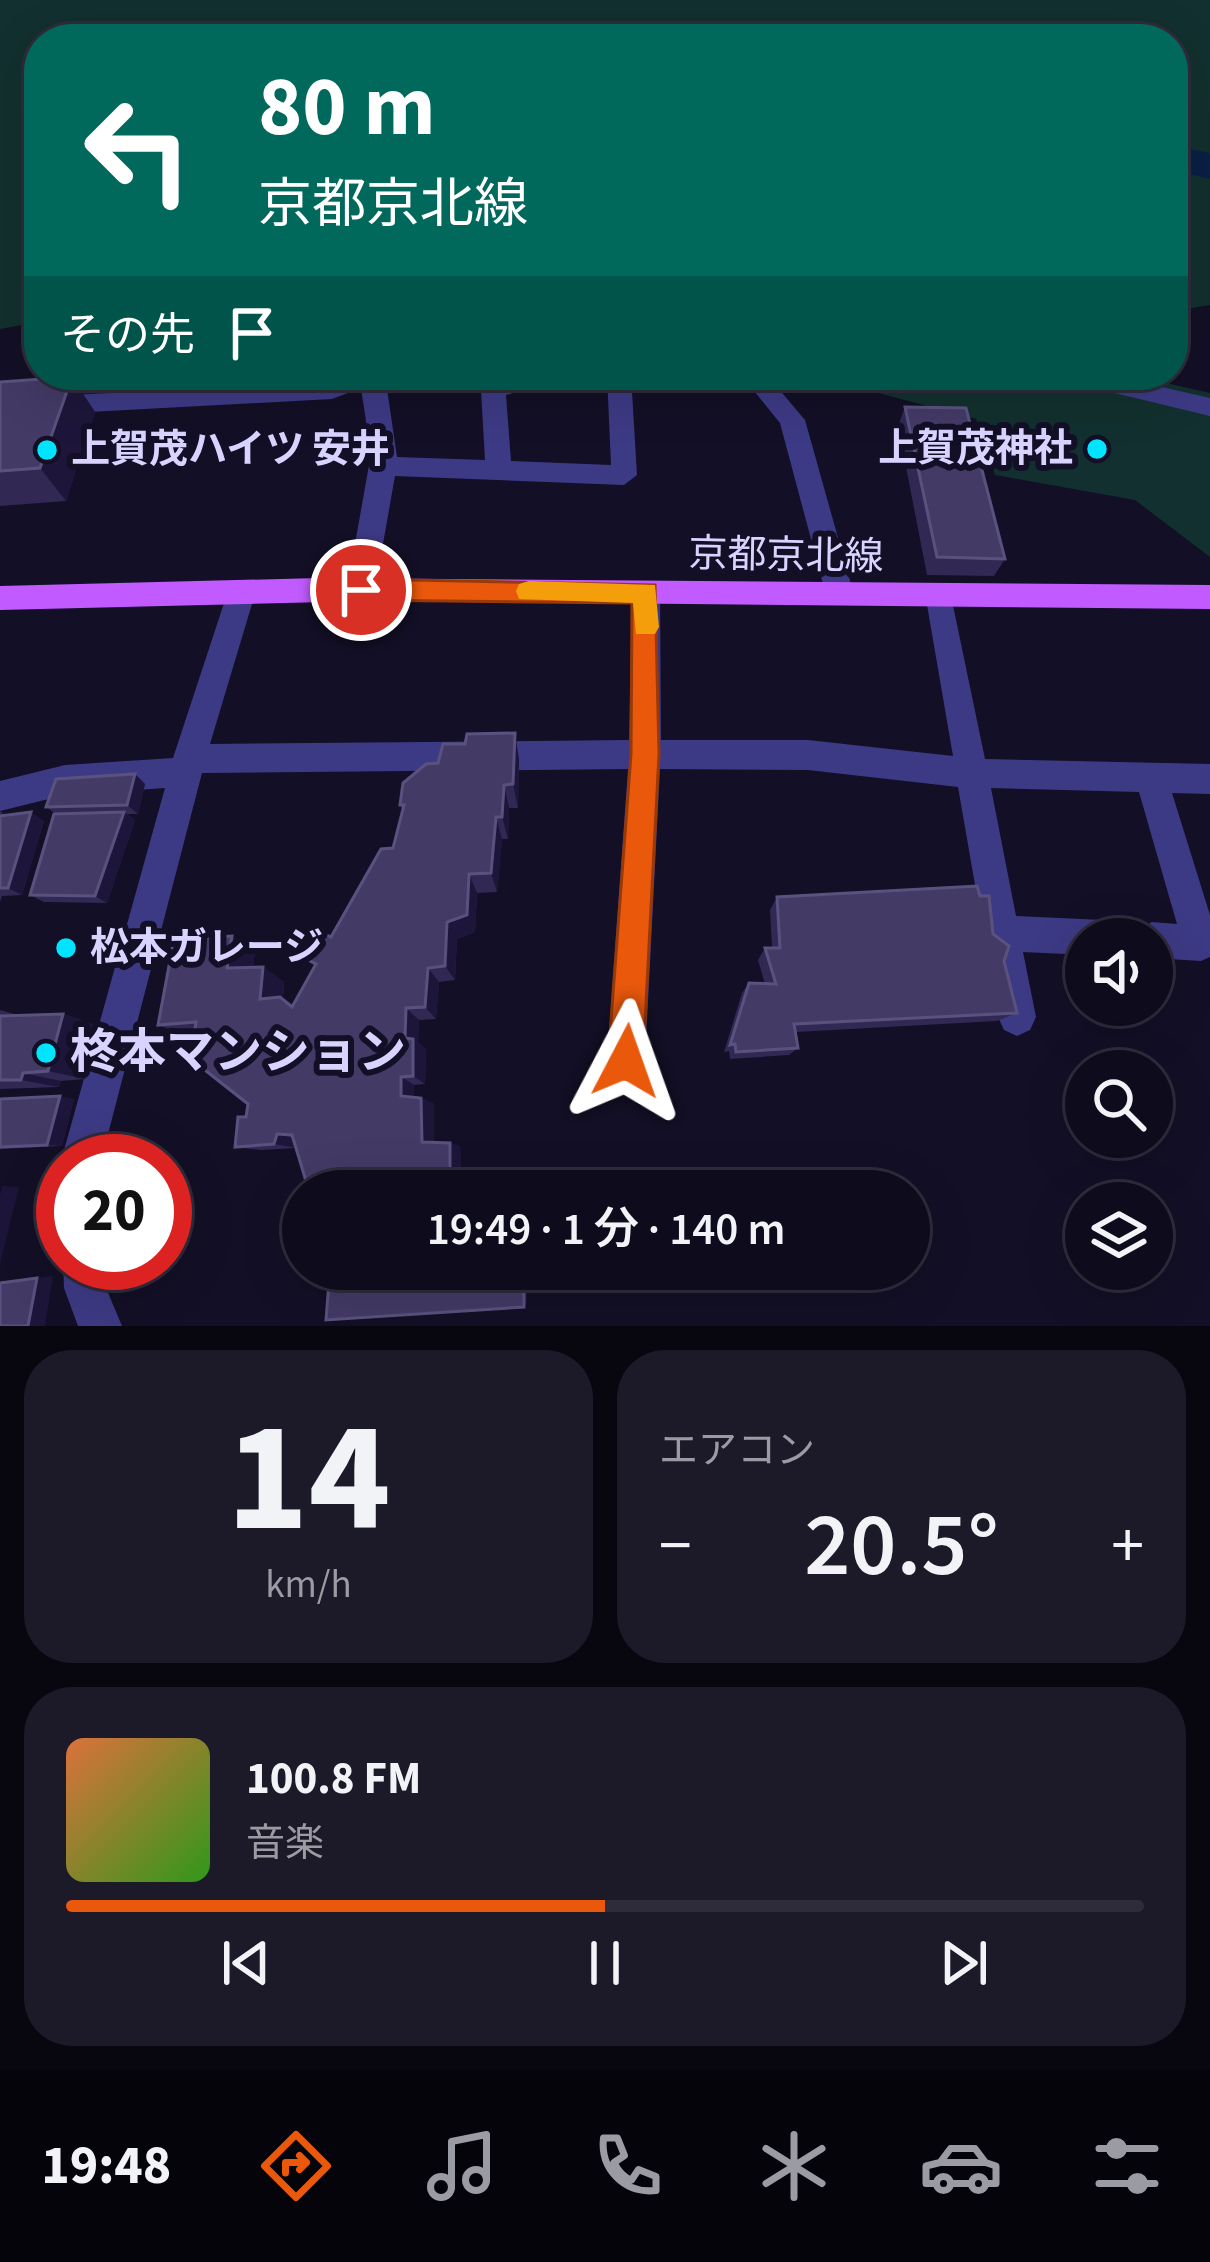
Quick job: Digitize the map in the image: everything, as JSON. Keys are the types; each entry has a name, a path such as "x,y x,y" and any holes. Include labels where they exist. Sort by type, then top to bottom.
{"main road":[{"name":"京都京北線","path":"0,598 361,590 940,599 1210,597"}],"street":[{"path":"49,405 332,390"},
{"path":"361,590 382,466 383,404 377,390"},
{"path":"494,390 499,470"},
{"path":"382,466 624,476 620,390"},
{"path":"766,390 792,420 837,584 835,594"},
{"path":"1137,390 1210,407"},
{"path":"88,1134 188,766 241,593"},
{"path":"626,1061 645,754 646,593"},
{"path":"940,599 1017,1017"},
{"path":"0,796 65,780 188,766 420,753 808,754 970,773 1210,779"},
{"path":"1150,776 1201,943 1173,941"},
{"path":"1000,933 1065,936"},
{"path":"86,1290 100,1326"}],"green space":[{"path":"0,0 1210,0 1210,305 1188,309 1188,24 24,24 24,325 0,329"},
{"name":"上賀茂神社","path":"1188,388 1210,393 1210,557 1135,500 995,475 976,419 867,390"}],"building":[{"path":"24,380 24,390 67,390 40,468 0,471 0,382"},
{"path":"905,407 966,408 1005,559 937,557"},
{"path":"515,733 513,784 504,785 502,817 496,817 491,873 469,874 467,915 447,922 445,966 428,968 425,1007 406,1008 405,1038 413,1039 413,1076 401,1077 401,1096 421,1098 422,1142 450,1143 450,1170 303,1170 292,1135 277,1134 274,1144 235,1147 238,1117 246,1117 248,1104 191,1059 196,1022 158,1025 174,939 232,936 227,968 263,967 260,999 280,997 292,1007 316,964 304,958 320,932 331,937 381,849 393,848 404,805 400,805 403,783 426,764 438,763 443,744 465,744 467,734"},
{"path":"135,774 127,805 46,807 56,779"},
{"path":"31,812 8,888 0,888 0,816"},
{"path":"124,812 95,896 30,895 54,814"},
{"path":"977,886 980,896 989,896 993,934 1009,946 1004,961 1017,1013 794,1024 798,1048 736,1052 735,1044 730,1045 749,983 776,984 765,948 780,948 777,897"},
{"path":"63,1014 48,1071 23,1073 21,1080 0,1080 0,1016"},
{"path":"60,1096 50,1134 36,1134 36,1145 0,1147 0,1099"},
{"path":"36,1278 28,1326 0,1326 0,1283"},
{"path":"328,1290 524,1290 524,1307 326,1320"}],"waterway":[{"path":"1188,161 1210,166"},
{"path":"0,412 73,390"}],"slow traffic":[{"path":"529,591 646,593 646,627"}],"place":[{"name":"上賀茂神社","path":"1097,449"},
{"name":"上賀茂ハイツ 安井","path":"47,450"},
{"name":"松本ガレージ","path":"66,948"},
{"name":"柊本マンション","path":"46,1053"}],"route":[{"path":"361,590 646,593 645,754 626,1061"}]}
